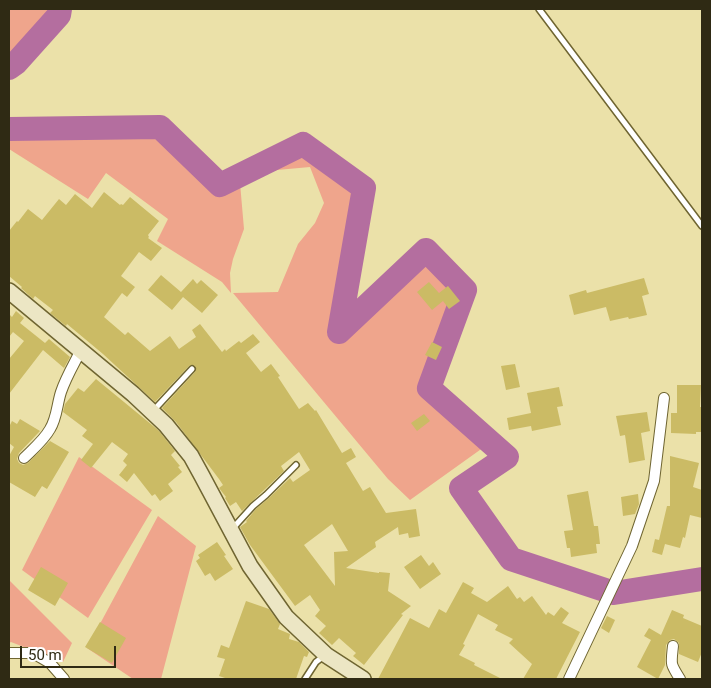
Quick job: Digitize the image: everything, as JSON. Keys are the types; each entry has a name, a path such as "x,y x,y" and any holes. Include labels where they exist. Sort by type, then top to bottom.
{"street":[{"path":"9,291 81,350 166,425 191,456 250,566 286,617 326,655 363,679"},
{"path":"24,458 47,434 52,426 64,382 81,350"},
{"path":"570,679 632,546 654,482 664,398"},
{"path":"673,646 671,663 680,679"},
{"path":"9,653 33,653 50,663 64,679"}],"lane":[{"path":"539,9 702,226"},
{"path":"152,412 192,370"},
{"path":"231,530 296,465"},
{"path":"305,679 316,662 326,655"}],"shaded area":[{"path":"9,9 67,9 66,22 30,64 9,78"},
{"path":"9,120 166,120 223,173 307,134 355,170 375,191 350,313 426,239 474,291 435,386 498,437 410,500 388,479 233,293 278,292 298,244 315,223 324,203 310,167 277,170 240,183 244,229 230,273 231,293 222,282 157,241 168,219 106,173 88,199 9,149"},
{"path":"79,457 152,510 88,618 22,570"},
{"path":"158,516 196,546 161,679 133,679 87,648"},
{"path":"9,580 72,643 63,662 11,642 9,643"}],"building":[{"path":"104,192 120,205 123,205 130,197 159,221 148,235 148,238 162,248 151,261 139,252 121,276 135,287 127,297 122,293 104,317 125,335 128,332 150,351 170,336 179,349 196,337 192,330 200,324 222,352 239,341 241,343 253,334 260,342 246,353 261,372 271,364 299,409 308,403 316,410 342,453 351,448 356,457 346,463 363,491 370,487 386,513 416,509 420,536 409,538 408,533 399,535 398,527 375,542 376,547 346,568 390,573 388,591 411,606 401,614 403,615 364,665 353,656 356,653 339,638 332,645 319,633 326,626 315,616 320,610 310,595 295,606 250,545 240,527 247,522 256,509 290,478 293,482 310,470 299,452 281,466 284,471 242,511 236,502 230,506 219,488 223,485 219,479 176,422 162,408 195,372 195,366 189,366 155,402 103,354 67,324 66,326 50,313 53,310 35,296 33,299 9,276 9,231 28,209 42,220 59,199 66,205 75,194 92,208","holes":["332,524 348,551 334,552 335,586 304,545"]},
{"path":"161,275 181,292 193,279 197,284 201,280 218,295 202,313 183,297 172,310 148,290"},
{"path":"644,278 649,294 642,296 647,315 610,321 606,307 574,315 569,295 586,290 587,293"},
{"path":"429,282 439,293 448,286 460,301 449,309 443,301 432,310 417,292"},
{"path":"16,311 24,318 20,323 45,343 49,339 70,357 64,368 43,350 9,394 9,359 24,341 13,332 9,337 9,314 12,317"},
{"path":"432,342 442,347 436,360 425,355"},
{"path":"515,364 520,387 506,390 501,366"},
{"path":"96,379 159,431 175,451 171,455 180,466 178,467 182,472 168,484 173,491 160,501 155,494 152,496 134,473 127,482 119,475 127,465 123,461 128,454 112,442 91,468 81,460 93,444 82,436 87,430 63,412 65,404 78,388 84,392"},
{"path":"677,385 701,385 702,432 696,432 696,434 671,433 671,413 677,413"},
{"path":"559,387 563,406 557,407 561,425 532,431 531,426 509,430 507,418 531,413 527,393"},
{"path":"647,412 650,431 641,433 645,460 629,463 625,435 620,436 616,416"},
{"path":"424,414 430,421 417,431 411,423"},
{"path":"20,419 40,431 19,453 17,459 19,463 23,465 28,463 50,441 69,452 47,489 42,486 35,497 9,482 9,456 14,447 9,443 9,427 12,421 17,424"},
{"path":"670,456 699,463 693,487 702,490 702,518 690,515 685,538 683,537 680,548 665,544 662,555 652,552 655,539 659,540 667,506 670,506"},
{"path":"588,491 594,526 598,526 600,544 596,544 597,553 571,557 570,548 567,548 564,531 573,530 567,495"},
{"path":"638,494 639,504 635,514 623,516 621,497"},
{"path":"217,542 233,569 215,581 210,573 205,576 196,561 200,558 198,555"},
{"path":"421,555 429,566 433,562 441,574 420,589 404,567"},
{"path":"41,567 68,583 55,606 28,590"},
{"path":"463,582 474,588 471,593 487,602 508,586 517,599 520,597 524,602 532,596 546,615 548,612 554,616 561,607 569,613 562,623 580,632 556,679 523,679 532,664 509,643 513,639 495,630 498,625 478,614 459,655 502,679 378,679 410,618 429,628 439,609 446,613"},
{"path":"246,601 269,609 280,624 278,629 290,634 289,639 299,642 309,652 307,657 304,656 296,679 228,679 219,676 225,659 217,657 221,645 229,648"},
{"path":"672,610 684,615 683,618 702,626 702,652 698,662 679,654 679,643 674,639 670,640 666,645 665,665 658,679 637,667 651,640 644,636 649,628 661,635"},
{"path":"607,616 615,620 609,633 601,628"},
{"path":"100,622 126,638 112,663 85,647"}],"waterway":[{"path":"9,68 16,63 59,15 60,9"},
{"path":"9,129 160,127 220,185 303,144 364,188 339,332 426,250 465,290 429,388 507,457 461,488 511,559 614,593 702,579"}]}
